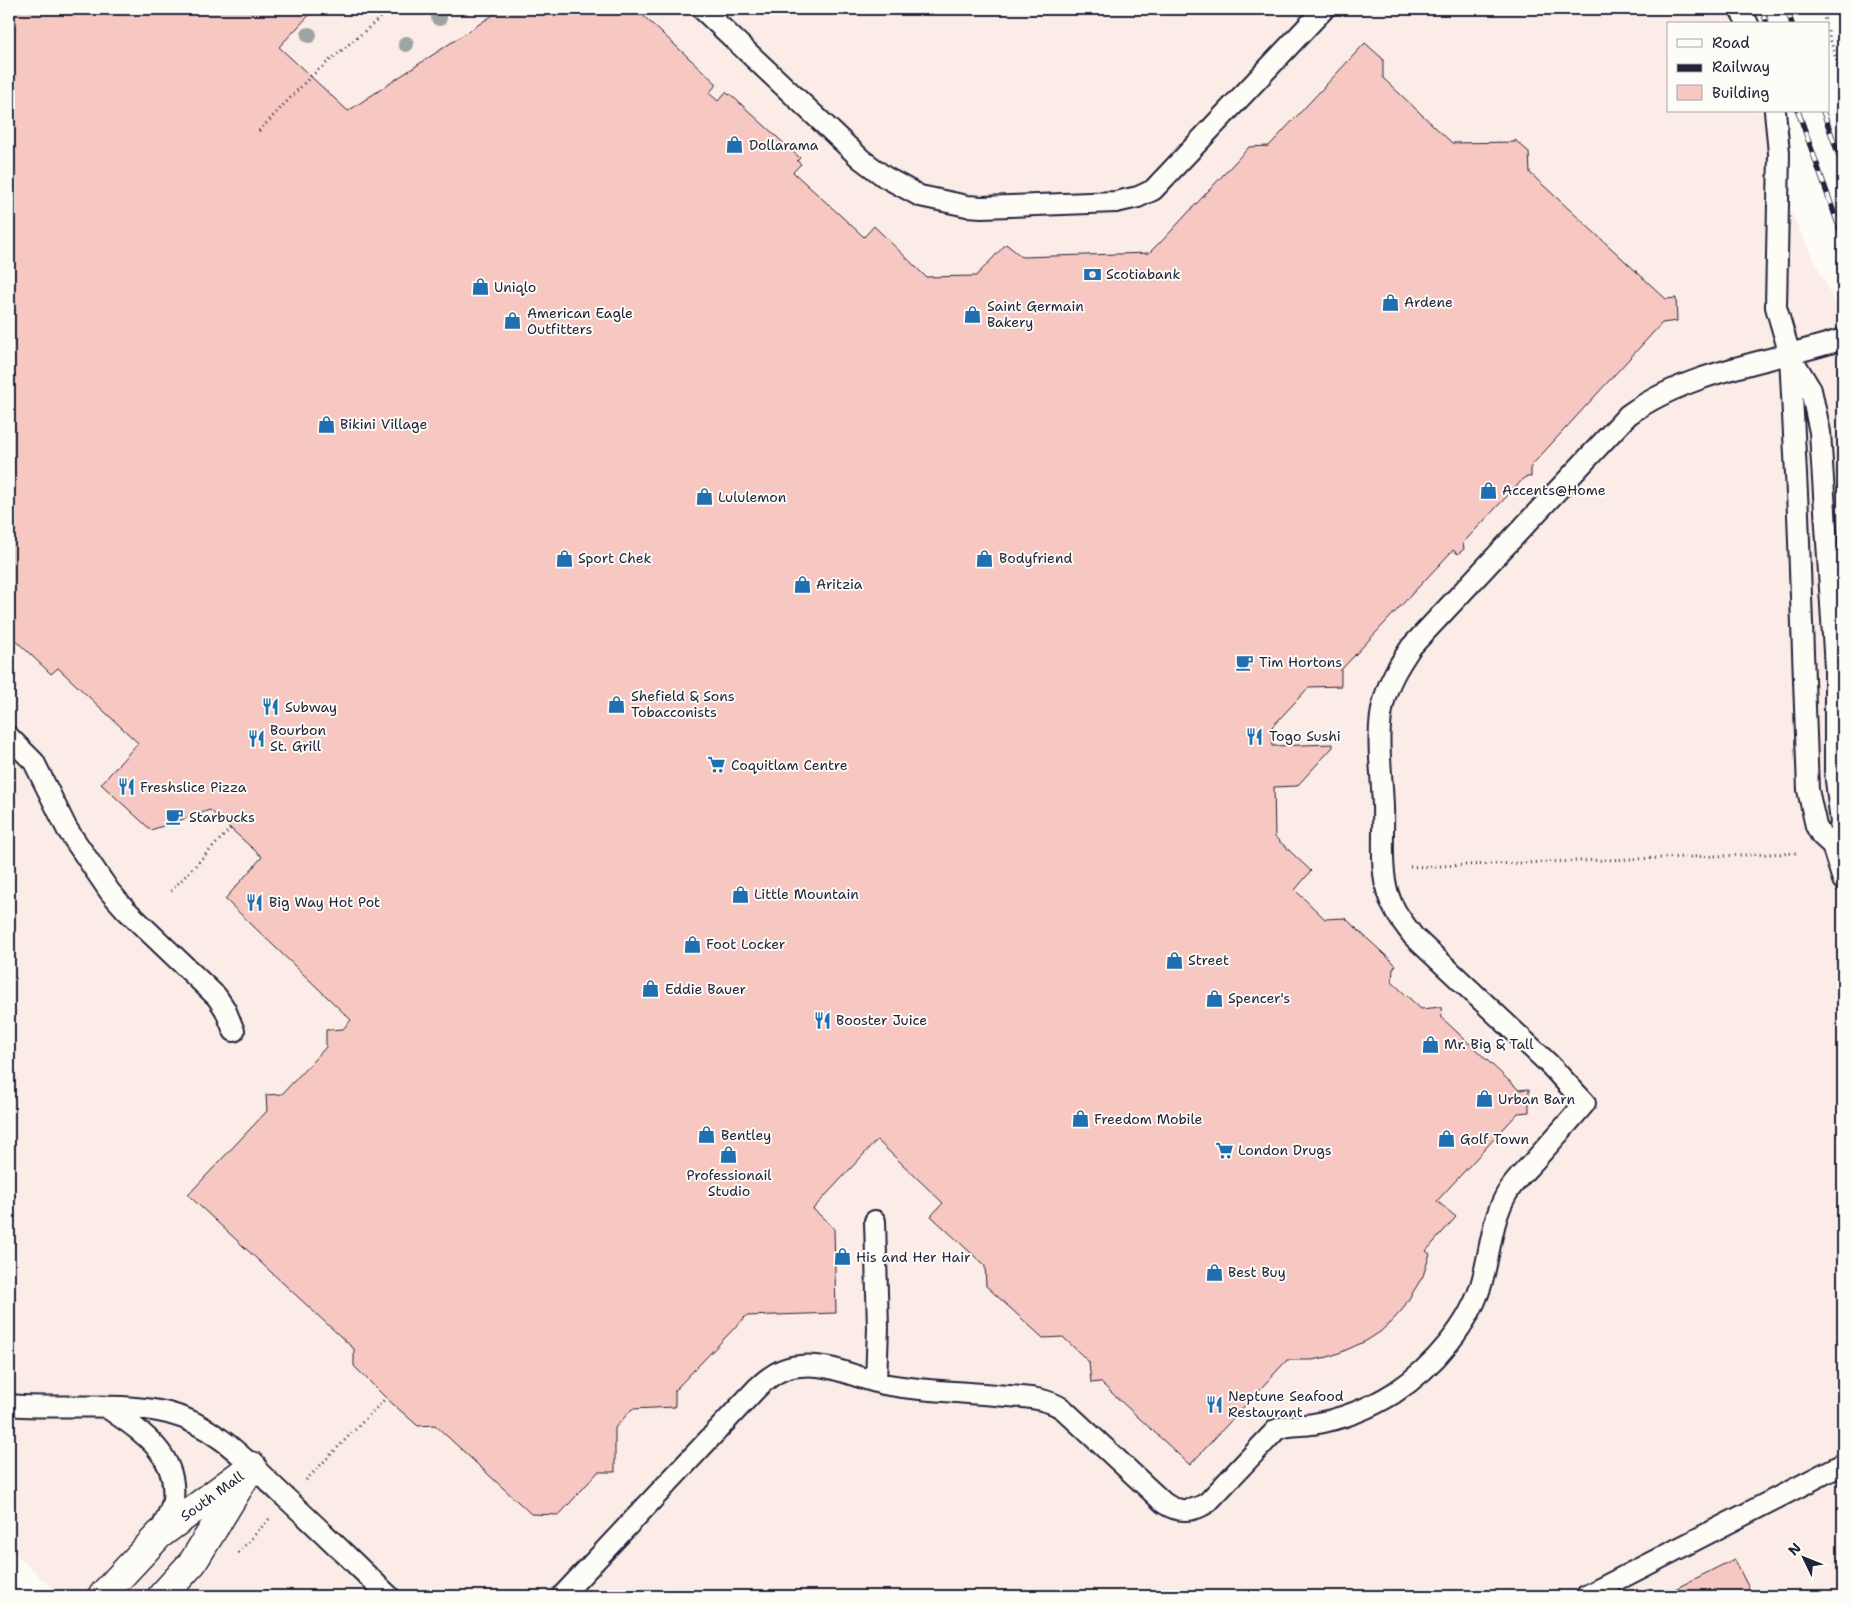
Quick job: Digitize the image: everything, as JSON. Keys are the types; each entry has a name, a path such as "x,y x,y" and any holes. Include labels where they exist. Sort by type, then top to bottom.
{"street":[{"name":"South Mall","path":"102,1596 159,1535 252,1466"},
{"name":"South Mall","path":"162,1596 193,1562 252,1466"}],"lane":[{"path":"702,9 862,159 885,177 920,196 952,204 982,207 1107,203 1124,201 1146,194 1160,184 1324,9"},
{"path":"1740,9 1747,22"},
{"path":"1775,112 1779,153 1776,307 1790,356 1808,790 1817,829 1821,836 1832,845 1843,880"},
{"path":"562,1596 757,1388 776,1372 790,1367 814,1366 876,1382 901,1386 1051,1402 1062,1409 1164,1503 1173,1508 1187,1510 1197,1509 1208,1502 1276,1430 1282,1427 1314,1424 1355,1413 1392,1394 1428,1366 1453,1337 1475,1299 1482,1281 1498,1212 1506,1196 1519,1178 1585,1104 1549,1064 1404,926 1392,905 1385,880 1384,867 1380,732 1385,696 1392,677 1400,661 1411,647 1628,415 1652,398 1685,384 1843,340"},
{"path":"1790,356 1811,390 1818,418 1835,667 1835,771 1841,826 1839,834 1832,845"},
{"path":"1835,667 1843,642"},
{"path":"9,737 34,762 68,829 102,882 126,910 217,997 225,1009 234,1031"},
{"path":"875,1221 878,1328 876,1382"},
{"path":"9,1404 153,1410 188,1419 222,1440 252,1466 389,1596"},
{"path":"106,1407 142,1432 162,1454 170,1467 173,1478 173,1500 159,1535"},
{"path":"1586,1596 1843,1464"}],"path":[{"path":"259,130 311,76 391,9"},
{"path":"1822,9 1825,22"},
{"path":"1830,38 1843,83"},
{"path":"171,891 231,828"},
{"path":"1384,867 1806,853"}],"shaded area":[{"path":"9,9 1740,9 1747,22 1667,22 1667,112 1775,112 1779,187 1843,320 1843,1596 61,1596 9,1549"}],"building":[{"name":"Coquitlam Centre","path":"9,9 315,9 279,47 348,111 502,9 636,9 717,84 709,93 718,101 726,92 730,94 800,158 797,161 801,164 793,172 864,237 874,226 926,277 976,276 1006,244 1022,257 1149,253 1249,147 1269,146 1365,43 1383,59 1383,78 1452,143 1515,142 1515,140 1529,152 1530,173 1666,299 1676,298 1677,321 1662,323 1531,466 1531,477 1525,477 1463,543 1464,549 1458,554 1453,550 1341,670 1341,686 1309,687 1271,728 1272,746 1333,744 1333,747 1297,786 1274,787 1275,837 1311,871 1295,890 1325,919 1345,918 1396,965 1393,969 1392,982 1421,1009 1441,1007 1442,1018 1519,1090 1529,1089 1529,1112 1518,1113 1437,1201 1456,1217 1426,1251 1430,1254 1423,1276 1402,1310 1392,1321 1366,1341 1328,1357 1312,1360 1287,1360 1190,1465 1100,1382 1091,1383 1089,1362 1063,1337 1043,1338 986,1286 985,1266 931,1216 943,1203 877,1140 813,1209 834,1228 836,1313 746,1316 675,1390 675,1407 632,1409 615,1428 615,1472 598,1472 559,1515 531,1514 435,1425 418,1426 386,1398 354,1366 354,1349 188,1195 267,1111 266,1095 282,1094 326,1047 326,1030 343,1029 351,1020 225,899 262,857 210,810 151,830 101,784 138,743 58,668 51,674 9,634"},
{"path":"1734,1559 1753,1596 1661,1596"}],"railway":[{"path":"1762,9 1766,22"},
{"path":"1787,9 1791,22"},
{"path":"1798,112 1843,238"},
{"path":"1823,112 1843,167"}],"place":[{"name":"Dollarama","path":"735,145"},
{"name":"Scotiabank","path":"1092,274"},
{"name":"Uniqlo","path":"480,287"},
{"name":"Ardene","path":"1390,302"},
{"name":"Saint Germain Bakery","path":"973,314"},
{"name":"American Eagle Outfitters","path":"513,321"},
{"name":"Bikini Village","path":"326,424"},
{"name":"Accents@Home","path":"1488,490"},
{"name":"Lululemon","path":"704,497"},
{"name":"Sport Chek","path":"564,558"},
{"name":"Bodyfriend","path":"985,558"},
{"name":"Aritzia","path":"802,584"},
{"name":"Tim Hortons","path":"1245,662"},
{"name":"Shefield & Sons Tobacconists","path":"617,704"},
{"name":"Subway","path":"271,707"},
{"name":"Togo Sushi","path":"1255,736"},
{"name":"Bourbon St. Grill","path":"256,738"},
{"name":"Coquitlam Centre","path":"717,765"},
{"name":"Freshslice Pizza","path":"126,787"},
{"name":"Starbucks","path":"175,817"},
{"name":"Little Mountain","path":"740,894"},
{"name":"Big Way Hot Pot","path":"255,902"},
{"name":"Foot Locker","path":"692,944"},
{"name":"Street","path":"1174,960"},
{"name":"Eddie Bauer","path":"651,989"},
{"name":"Spencer's","path":"1214,998"},
{"name":"Booster Juice","path":"822,1020"},
{"name":"Mr. Big & Tall","path":"1430,1044"},
{"name":"Urban Barn","path":"1484,1099"},
{"name":"Freedom Mobile","path":"1080,1119"},
{"name":"Bentley","path":"707,1135"},
{"name":"Golf Town","path":"1446,1139"},
{"name":"London Drugs","path":"1224,1150"},
{"name":"Professionail Studio","path":"729,1155"},
{"name":"His and Her Hair","path":"842,1257"},
{"name":"Best Buy","path":"1214,1272"},
{"name":"Neptune Seafood Restaurant","path":"1214,1404"}]}
